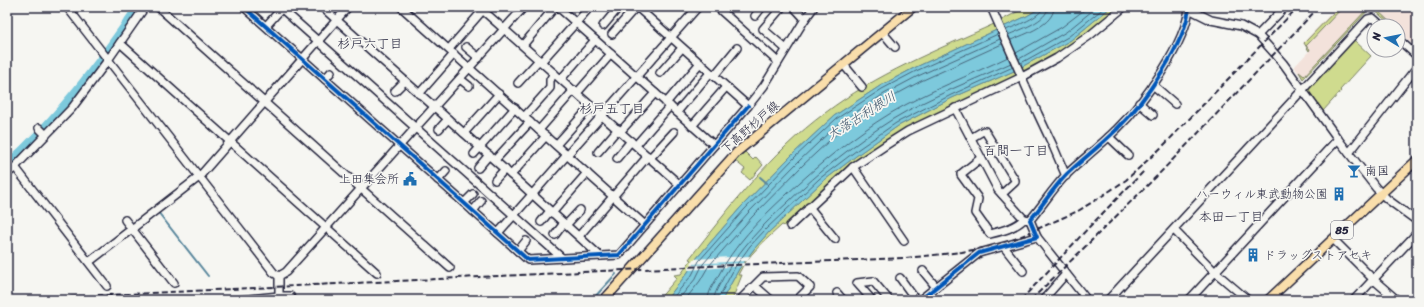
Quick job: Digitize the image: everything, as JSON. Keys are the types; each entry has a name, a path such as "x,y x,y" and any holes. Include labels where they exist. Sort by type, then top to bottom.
{"main road":[{"name":"下高野杉戸線","path":"604,300 737,152 913,7"},
{"name":"85","path":"1268,300 1417,160"}],"street":[{"path":"67,7 274,273 282,275"},
{"path":"7,174 16,167 72,108 145,7"},
{"path":"158,7 264,102 363,187 450,268"},
{"path":"244,7 528,260 619,255 764,86 814,7"},
{"path":"322,7 418,94 495,160 600,256"},
{"path":"89,262 198,177 348,7"},
{"path":"401,7 645,224"},
{"path":"279,296 282,275 524,7"},
{"path":"523,45 555,7"},
{"path":"558,7 714,145"},
{"path":"518,83 590,7"},
{"path":"603,26 619,7"},
{"path":"612,34 637,7 748,106"},
{"path":"498,233 698,7"},
{"path":"717,7 778,62"},
{"path":"755,16 762,7"},
{"path":"782,7 763,29 786,49"},
{"path":"794,7 805,19"},
{"path":"991,7 1066,176"},
{"path":"790,226 853,167 908,131 1021,76 1069,50 1124,7"},
{"path":"1258,36 1285,7"},
{"path":"266,26 282,8 562,258"},
{"path":"418,94 451,51 481,8 679,184"},
{"path":"981,158 961,175 977,196 978,199 975,213 990,234 1008,229 1027,219 1066,176 1118,129 1153,85 1175,50 1189,8 1211,20 1241,26 1258,36 1283,63 1338,139 1382,194 1417,221"},
{"path":"1108,300 1366,21"},
{"path":"883,33 895,47"},
{"path":"561,79 595,40"},
{"path":"120,43 376,273"},
{"path":"1406,46 1417,56"},
{"path":"466,47 479,58"},
{"path":"660,73 682,48"},
{"path":"676,112 737,48"},
{"path":"539,130 611,54"},
{"path":"616,158 633,143 668,104 700,63"},
{"path":"844,65 862,87"},
{"path":"1349,153 1417,67"},
{"path":"325,79 332,72"},
{"path":"495,160 550,88 550,80 554,73"},
{"path":"460,79 469,86"},
{"path":"395,91 405,81"},
{"path":"1153,85 1175,104"},
{"path":"692,126 726,87"},
{"path":"598,152 655,93"},
{"path":"464,133 499,94"},
{"path":"1139,103 1153,115"},
{"path":"556,145 591,106"},
{"path":"474,154 514,108"},
{"path":"955,108 1002,194 1027,219 1037,237 1087,300"},
{"path":"439,129 448,119"},
{"path":"39,128 46,135"},
{"path":"971,138 985,131 1016,180 1002,194"},
{"path":"578,236 649,157 674,132"},
{"path":"511,175 546,136"},
{"path":"1109,137 1128,155"},
{"path":"1189,300 1338,139"},
{"path":"478,168 489,155"},
{"path":"16,167 107,286"},
{"path":"853,167 904,241"},
{"path":"495,180 505,169"},
{"path":"438,180 446,171"},
{"path":"541,222 587,173"},
{"path":"464,203 473,194"},
{"path":"473,210 481,201"},
{"path":"809,207 835,239"},
{"path":"555,234 580,210"},
{"path":"125,220 174,283"},
{"path":"1174,230 1216,272 1248,300"},
{"path":"1354,300 1417,233"},
{"path":"920,300 980,253 1037,237"},
{"path":"1333,239 1374,280 1397,300"},
{"path":"518,251 526,241"},
{"path":"1004,247 1023,271"},
{"path":"923,271 936,287"},
{"path":"1043,300 1066,274"},
{"path":"740,300 762,277 798,276 810,287 797,300"},
{"path":"900,278 916,300"},
{"path":"872,300 857,283 873,281 889,300"},
{"path":"755,286 771,300"},
{"path":"837,292 843,300"},
{"path":"239,300 279,296 290,296 293,300"}],"shaded area":[{"path":"1337,7 1371,7 1303,79 1294,67 1309,51 1303,43"},
{"path":"1371,7 1417,7 1417,46 1414,46 1406,38 1406,18 1383,18"}],"green space":[{"path":"1026,7 1042,7 1027,16 914,68 880,86 834,116 793,154 741,207 696,259 688,272 666,300 658,300 677,278 674,275 681,274 691,260 689,259 752,182 787,145 806,128 825,113 865,86 929,53 1001,22 1002,20"},
{"path":"1111,7 1120,7 1052,59 883,142 853,165 785,226 782,225 763,242 746,261 738,275 742,275 732,300 722,300 739,269 769,232 822,182 860,153 898,126 952,98 1014,71 1071,40"},
{"path":"1339,7 1343,7 1306,46 1310,49 1309,51 1304,43"},
{"path":"1369,7 1371,7 1303,79 1299,72 1304,76"},
{"path":"1371,7 1374,7 1386,18 1383,18"},
{"path":"1354,40 1366,51 1366,58 1369,58 1323,111 1309,92 1309,88"},
{"path":"744,151 753,160 756,157 763,165 750,180 742,173 745,169 734,160"}],"water":[{"name":"大落古利根川","path":"1042,7 1111,7 1071,40 1014,71 952,98 898,126 860,153 822,182 769,232 739,269 722,300 666,300 688,272 696,259 741,207 793,154 834,116 880,86 914,68 1027,16"}],"pier":[{"path":"750,256 747,261 691,264 693,259"},
{"path":"746,263 743,266 688,270 690,265"}],"waterway":[{"path":"7,167 62,111 110,50 140,7"},
{"path":"760,177 767,183"},
{"path":"158,212 208,276"},
{"path":"592,300 616,274"}],"railway":[{"path":"7,300 684,267 906,258 962,252 989,247 1008,242 1078,211 1126,180 1163,146 1298,7"},
{"path":"1031,300 1157,176 1319,7"},
{"path":"1021,300 1145,170"}],"cycle path":[{"path":"244,7 528,260 619,255 748,106"},
{"path":"920,300 979,253 1037,237 1030,220 1062,179 1105,141 1139,105 1172,55 1186,21 1189,7"}],"place":[{"name":"南国","path":"1354,171"},
{"name":"上田集会所","path":"410,179"},
{"name":"ハーウィル東武動物公園","path":"1339,194"},
{"name":"ドラッグストアセキ","path":"1253,255"}],"district":[{"name":"杉戸六丁目","path":"370,43"},
{"name":"杉戸五丁目","path":"612,108"},
{"name":"百間一丁目","path":"1016,150"},
{"name":"本田一丁目","path":"1231,216"}]}
